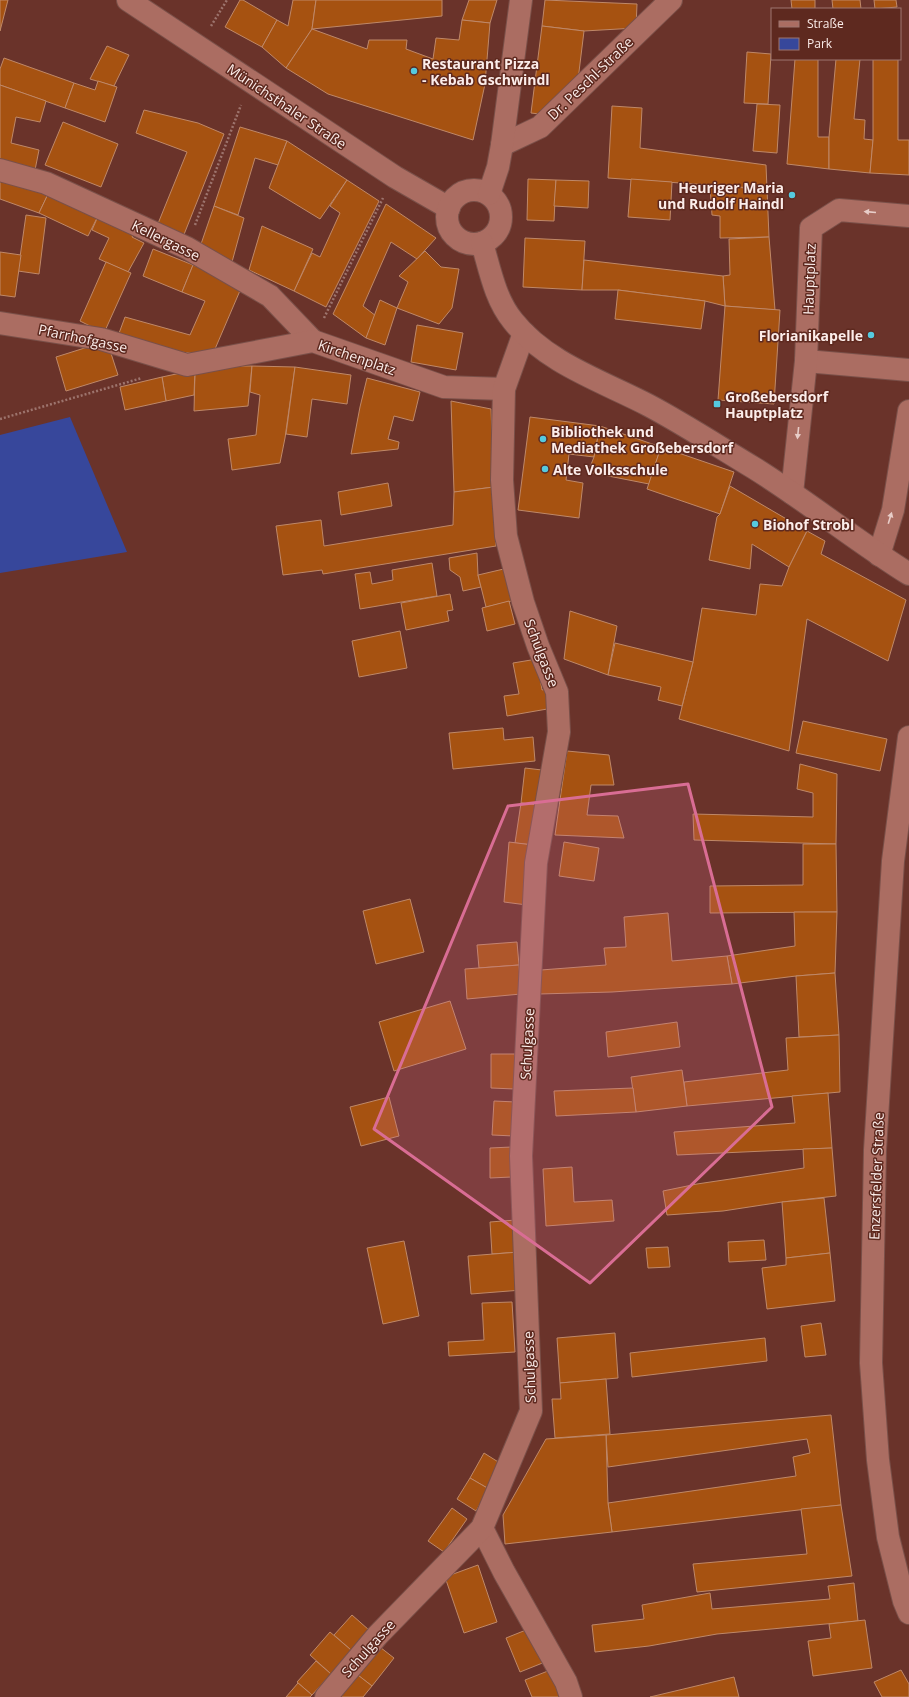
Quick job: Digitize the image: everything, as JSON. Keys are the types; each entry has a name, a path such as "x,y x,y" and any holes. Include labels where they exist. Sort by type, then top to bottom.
{"street":[{"name":"Münichsthaler Straße","path":"128,0 395,177 448,208"},
{"path":"489,194 498,168 502,145 521,0"},
{"name":"Dr. Peschl-Straße","path":"502,145 540,127 671,0"},
{"name":"Kellergasse","path":"0,170 46,183 187,248 270,296 313,342"},
{"path":"473,190 489,194 495,199 500,207 502,215 495,236 477,244 466,243 456,237 447,222 448,208 458,196 465,192 473,190"},
{"name":"Hauptplatz","path":"792,493 806,361 811,228 839,210 909,216"},
{"path":"482,243 501,303 513,321 524,333 549,353 601,382 648,405 755,469 792,493 879,555 909,574"},
{"name":"Pfarrhofgasse","path":"0,323 101,339 187,365"},
{"name":"Schulgasse","path":"326,1697 377,1636 482,1528 531,1411 521,1156 536,863 559,732 557,692 538,646 523,602 506,536 502,480 504,389 524,333"},
{"name":"Kirchenplatz","path":"187,365 313,342 444,387 504,389"},
{"path":"806,361 909,370"},
{"path":"879,555 893,510 909,411"},
{"name":"Enzersfelder Straße","path":"909,737 893,861 876,1150 871,1363 878,1460 888,1537 904,1601 909,1613"},
{"path":"482,1528 504,1572 566,1682 571,1697"}],"path":[{"path":"198,46 227,0"},
{"path":"187,248 238,109 254,84"},
{"path":"313,342 395,177"},
{"path":"0,419 150,376"}],"highlighted area":[{"path":"688,784 772,1107 590,1283 374,1129 508,806"}],"green space":[{"path":"70,417 127,552 0,573 0,435"}],"building":[{"path":"0,0 8,0 0,31"},
{"path":"240,0 243,0 277,20 262,47 225,27"},
{"path":"293,0 316,0 312,29 286,68 262,47 277,20 288,26"},
{"path":"316,0 442,0 442,16 312,29"},
{"path":"469,0 497,0 490,23 462,20"},
{"path":"545,0 637,4 636,28 584,31 542,26"},
{"path":"791,0 815,0 815,8 792,8"},
{"path":"832,0 860,0 861,8 833,8"},
{"path":"874,0 896,0 897,7 875,8"},
{"path":"462,20 490,23 485,84 473,140 328,94 286,68 312,29 367,49 369,40 407,40 406,49 433,59 436,38 459,40"},
{"path":"542,26 584,31 577,88 548,115 531,113"},
{"path":"107,46 129,55 114,86 90,79"},
{"path":"747,52 771,54 768,104 744,103"},
{"path":"4,58 74,83 65,108 0,85 0,69"},
{"path":"795,60 818,60 818,137 829,137 829,169 787,164"},
{"path":"836,60 860,60 854,119 865,120 864,139 873,140 870,173 829,169 829,137"},
{"path":"873,60 898,60 898,140 909,140 909,175 870,173 873,140"},
{"path":"98,81 117,87 105,122 65,108 74,83 95,90"},
{"path":"0,85 46,101 40,122 16,117 11,143 39,150 34,175 0,166"},
{"path":"757,104 780,105 777,153 753,151"},
{"path":"612,106 642,108 640,148 766,165 767,189 608,178"},
{"path":"144,110 198,123 224,134 183,237 157,226 187,152 136,133"},
{"path":"63,122 118,144 101,187 45,165"},
{"path":"240,127 287,141 278,165 255,158 238,215 214,206"},
{"path":"287,141 347,180 320,219 269,188"},
{"path":"0,179 49,192 39,213 0,199"},
{"path":"528,179 556,180 554,221 527,220"},
{"path":"631,179 672,182 670,220 628,217"},
{"path":"347,180 379,201 326,307 294,291 312,253 320,257 340,213 330,206"},
{"path":"556,180 589,181 588,208 554,206"},
{"path":"710,186 767,189 769,237 720,238 720,216 712,215"},
{"path":"49,192 99,214 88,236 39,213"},
{"path":"386,204 436,238 417,259 391,242 363,306 376,316 366,338 333,314"},
{"path":"214,206 244,218 232,262 200,247"},
{"path":"99,214 135,231 132,237 144,243 128,272 99,259 109,238 92,230"},
{"path":"26,215 46,218 39,274 18,271"},
{"path":"262,226 313,249 294,291 249,270"},
{"path":"769,237 775,310 725,306 723,276 730,275 729,239"},
{"path":"525,238 585,241 582,290 523,287"},
{"path":"153,249 193,265 182,292 143,276"},
{"path":"425,251 441,267 459,269 452,308 439,324 397,308 408,282 399,276"},
{"path":"0,252 21,255 15,297 0,295"},
{"path":"584,260 723,276 725,306 705,301 618,290 582,290"},
{"path":"106,262 131,273 104,333 80,321"},
{"path":"193,265 242,286 212,356 166,350 118,336 125,317 190,335 205,301 182,292"},
{"path":"618,290 705,301 701,329 615,319"},
{"path":"380,300 397,308 385,345 366,338"},
{"path":"725,306 780,310 774,404 718,400"},
{"path":"417,325 463,333 456,370 411,362"},
{"path":"107,341 118,375 66,391 56,357"},
{"path":"252,366 248,406 194,411 195,370"},
{"path":"252,366 295,367 285,438 280,463 232,470 228,439 256,435 260,395 250,392"},
{"path":"295,367 351,375 347,404 312,399 307,437 286,434"},
{"path":"195,370 194,395 166,401 162,377"},
{"path":"162,377 166,401 125,410 120,387"},
{"path":"367,378 420,392 413,421 394,416 388,439 399,442 398,449 351,454 360,407"},
{"path":"451,401 491,409 494,487 454,492"},
{"name":"Alte Volksschule","path":"530,417 600,426 594,457 569,454 566,480 583,483 579,518 518,510"},
{"path":"600,426 661,447 649,484 588,472 594,457"},
{"path":"661,447 734,472 720,514 647,489"},
{"path":"388,483 392,506 341,515 338,492"},
{"name":"Biohof Strobl","path":"730,486 807,531 789,567 752,544 750,569 709,560 717,517 720,514"},
{"path":"494,487 496,546 323,574 322,570 283,575 276,526 321,520 324,546 453,525 454,492"},
{"path":"807,531 825,541 821,554 906,600 888,661 807,619 789,751 679,719 693,662 702,608 756,615 760,584 782,586 789,567"},
{"path":"477,553 478,575 481,587 463,591 460,577 450,570 449,558"},
{"path":"432,563 437,596 360,609 355,574 370,572 372,584 393,580 392,570"},
{"path":"508,568 516,600 486,607 478,575"},
{"path":"450,594 453,610 447,611 449,621 406,630 401,603"},
{"path":"509,601 515,624 487,631 482,608"},
{"path":"570,611 617,626 608,675 564,659"},
{"path":"400,631 407,668 359,677 352,641"},
{"path":"615,643 693,662 682,706 658,700 661,687 608,675"},
{"path":"537,659 542,690 550,688 553,708 507,716 504,696 519,694 513,663"},
{"path":"803,721 887,739 880,771 796,753"},
{"path":"503,728 504,740 533,737 535,761 453,769 449,733"},
{"path":"567,751 609,755 614,785 591,785 587,815 618,816 624,838 555,835"},
{"path":"800,764 837,774 836,844 694,840 693,814 813,817 813,793 797,789"},
{"path":"525,768 542,770 539,805 521,803"},
{"path":"521,803 539,805 533,845 515,843"},
{"path":"509,842 533,845 527,905 504,902"},
{"path":"564,842 599,848 594,881 559,876"},
{"path":"803,844 836,844 837,912 710,913 710,886 803,885"},
{"path":"410,899 424,952 376,964 363,911"},
{"path":"794,912 837,912 835,973 732,984 727,956 795,946"},
{"path":"668,913 672,961 727,956 732,984 612,992 539,994 541,970 606,965 604,948 626,947 624,917"},
{"path":"517,942 519,965 479,968 477,945"},
{"path":"519,965 521,994 467,999 465,969"},
{"path":"835,973 839,1035 799,1037 796,976"},
{"path":"450,1001 466,1049 394,1071 379,1022"},
{"path":"677,1022 680,1047 608,1057 606,1032"},
{"path":"839,1035 840,1092 687,1106 684,1082 788,1070 786,1038"},
{"path":"491,1054 515,1054 515,1089 491,1088"},
{"path":"682,1070 687,1106 636,1112 631,1077"},
{"path":"633,1088 636,1112 556,1116 554,1091"},
{"path":"828,1093 832,1148 677,1155 674,1132 795,1123 792,1096"},
{"path":"389,1097 399,1136 361,1146 350,1107"},
{"path":"494,1101 516,1102 514,1136 492,1135"},
{"path":"512,1147 512,1177 490,1178 490,1148"},
{"path":"832,1148 836,1196 723,1211 667,1215 663,1191 697,1184 804,1168 803,1149"},
{"path":"572,1167 574,1202 612,1200 614,1221 546,1226 543,1169"},
{"path":"824,1198 830,1253 786,1258 782,1202"},
{"path":"516,1220 519,1252 492,1254 490,1222"},
{"path":"764,1240 766,1260 729,1262 728,1242"},
{"path":"404,1241 419,1316 383,1324 367,1248"},
{"path":"668,1247 670,1267 648,1268 646,1248"},
{"path":"519,1252 522,1290 471,1294 468,1256"},
{"path":"830,1253 835,1301 767,1309 762,1268 786,1265 786,1258"},
{"path":"512,1302 515,1352 449,1356 448,1342 484,1340 482,1303"},
{"path":"821,1323 826,1355 805,1357 801,1326"},
{"path":"615,1333 618,1378 560,1383 557,1338"},
{"path":"765,1338 767,1361 632,1377 630,1353"},
{"path":"606,1379 610,1434 555,1438 552,1399 561,1399 560,1383"},
{"path":"831,1415 841,1505 612,1532 608,1503 796,1476 793,1457 810,1453 807,1439 608,1467 606,1435"},
{"path":"606,1435 608,1503 612,1532 505,1544 503,1515 546,1439"},
{"path":"484,1453 503,1465 489,1489 470,1478"},
{"path":"470,1478 489,1489 476,1511 457,1499"},
{"path":"841,1505 852,1576 697,1592 693,1564 807,1554 801,1509"},
{"path":"452,1508 467,1519 444,1552 428,1541"},
{"path":"478,1565 497,1622 464,1633 445,1577"},
{"path":"854,1583 858,1621 717,1634 649,1646 595,1652 592,1625 644,1619 642,1605 710,1593 712,1609 830,1599 828,1586"},
{"path":"352,1615 369,1630 351,1650 334,1635"},
{"path":"865,1620 872,1668 813,1676 808,1641 831,1638 829,1624"},
{"path":"531,1628 545,1662 520,1672 506,1638"},
{"path":"330,1632 351,1650 331,1674 310,1655"},
{"path":"376,1644 394,1658 372,1686 354,1672"},
{"path":"316,1661 331,1674 312,1695 297,1682"},
{"path":"553,1669 564,1697 532,1697 525,1680"},
{"path":"901,1670 909,1684 909,1697 882,1697 874,1682"},
{"path":"354,1672 372,1686 363,1697 334,1697"},
{"path":"734,1677 739,1697 650,1697"},
{"path":"298,1683 312,1695 310,1697 286,1697"}],"place":[{"name":"Restaurant Pizza - Kebab Gschwindl","path":"414,71"},
{"name":"Heuriger Maria und Rudolf Haindl","path":"792,195"},
{"name":"Florianikapelle","path":"871,335"},
{"name":"Großebersdorf Hauptplatz","path":"717,404"},
{"name":"Bibliothek und Mediathek Großebersdorf","path":"543,439"},
{"name":"Alte Volksschule","path":"545,469"},
{"name":"Biohof Strobl","path":"755,524"}]}
